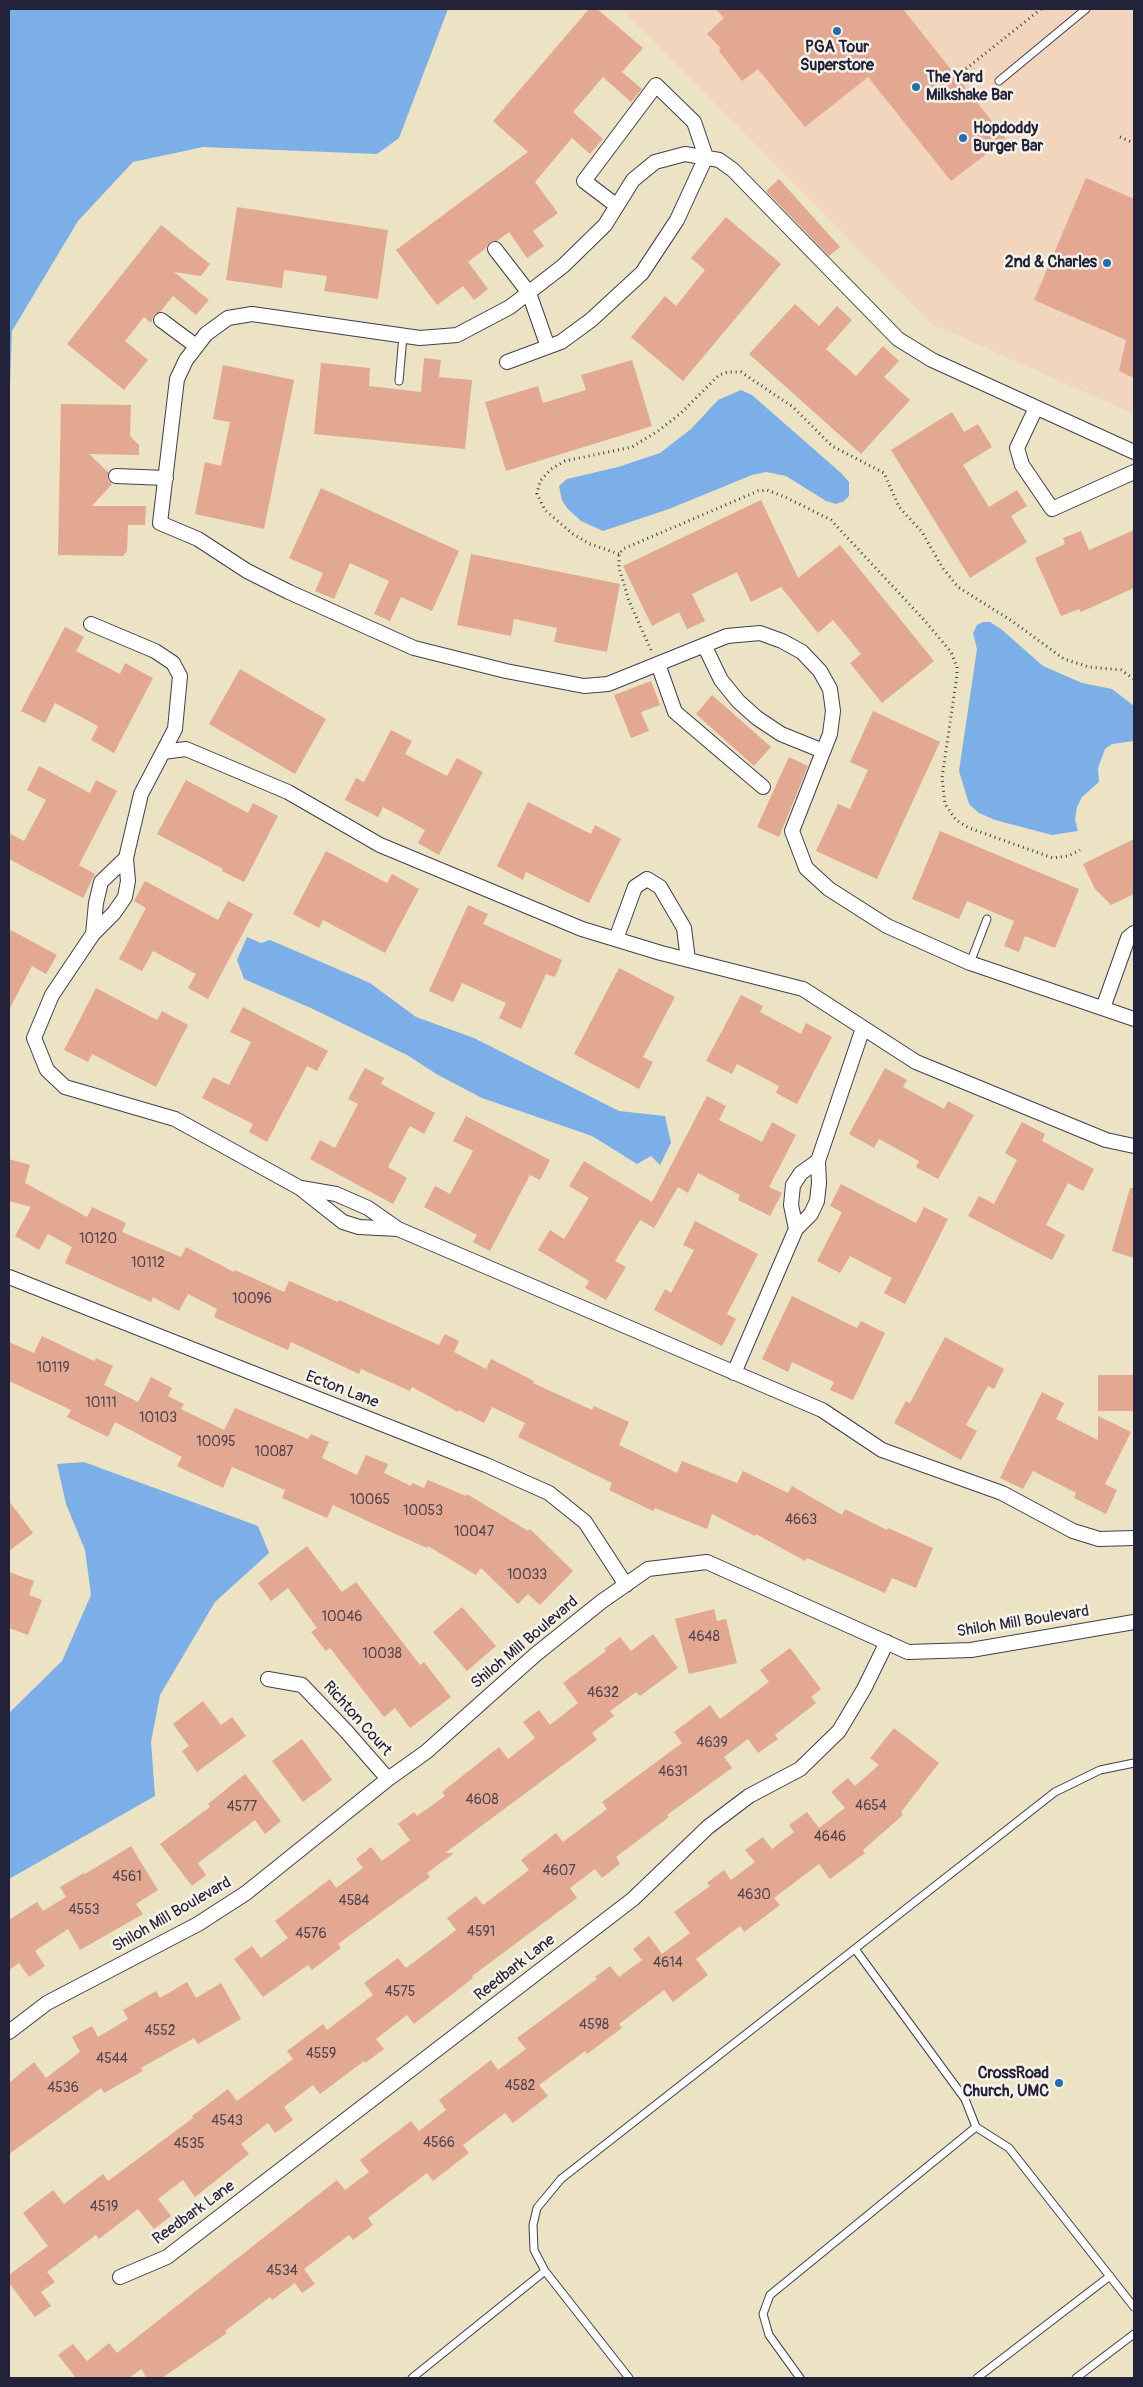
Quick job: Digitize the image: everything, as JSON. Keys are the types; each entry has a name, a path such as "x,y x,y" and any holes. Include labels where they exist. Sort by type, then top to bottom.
{"street":[{"path":"507,362 561,342 591,320 642,273 677,220 706,157 694,122 656,85 584,182 617,206"},
{"path":"1134,452 932,360 898,339 734,170 719,160 685,154 655,162 633,180 605,225 570,260 510,307 457,335 420,338 252,314 228,318 206,334 196,346 186,360 178,379 160,523 198,539 247,571 272,584 414,648 506,671 584,686 608,684 727,636 760,633 782,641 802,652 820,671 830,689 833,711 830,734 792,831 806,868 829,889 887,926 970,963 1134,1019"},
{"path":"495,249 529,293 548,347"},
{"path":"161,320 196,346"},
{"path":"1036,408 1017,448 1022,465 1052,509 1134,472"},
{"path":"116,476 166,478"},
{"path":"91,624 156,651 173,662 180,676 174,730 141,794 126,858 128,881 125,897 114,913 93,934 52,995 34,1038 47,1070 64,1087 175,1120 300,1188 343,1222 360,1227 398,1229"},
{"path":"704,645 721,680 738,701 757,718 781,734 823,751"},
{"path":"658,664 675,712 763,787"},
{"path":"163,752 186,749 288,792 380,845 487,891 582,928 688,960 803,989 916,1062 1106,1140 1134,1146"},
{"path":"93,934 96,903 101,882 126,858"},
{"path":"616,939 635,887 647,878 660,887 684,928 688,960"},
{"path":"1103,1008 1128,938 1134,933"},
{"path":"734,1373 796,1229 811,1214 817,1201 819,1183 818,1161 863,1028"},
{"path":"796,1229 791,1205 793,1185 802,1173 818,1161"},
{"path":"300,1188 336,1194 368,1208 398,1229 822,1410 882,1450 1002,1493 1073,1531 1100,1540 1134,1538"},
{"name":"Ecton Lane","path":"9,1277 486,1465 549,1493 585,1522 626,1585"},
{"name":"Shiloh Mill Boulevard","path":"9,2032 47,2003 198,1924 246,1893 388,1779 426,1752 535,1655 601,1602 648,1569 707,1562 908,1652 971,1650 1134,1622"},
{"name":"Reedbark Lane","path":"120,2277 167,2257 633,1899 708,1827 749,1796 800,1769 839,1731 864,1689 887,1642"},
{"name":"Richton Court","path":"268,1679 302,1685 388,1779"}],"lane":[{"path":"999,81 1086,9"},
{"path":"399,381 403,336"},
{"path":"970,963 987,919"},
{"path":"629,2378 545,2271 534,2250 533,2225 538,2208 561,2179 1056,1792 1100,1770 1134,1763"},
{"path":"855,1949 965,2099 976,2127 1010,2148 1134,2307"},
{"path":"800,2378 769,2335 763,2314 770,2295 976,2127"},
{"path":"412,2378 545,2271"},
{"path":"977,2378 1110,2276"},
{"path":"1076,2378 1134,2334"}],"path":[{"path":"962,72 1041,9"},
{"path":"1120,137 1134,143"},
{"path":"619,554 590,544 573,534 545,510 537,494 540,481 551,469 565,461 632,447 658,432 680,414 719,375 741,372 793,407 832,446 884,473 902,511 922,532 942,568 958,587 1012,621 1064,659 1089,667 1120,670 1134,679"},
{"path":"658,664 629,601 619,568 619,554 623,549 631,545 764,490 785,496 830,520 925,621 955,660 957,676 942,778 945,804 956,820 969,828 1053,858 1068,856 1080,850"}],"shaded area":[{"path":"622,9 1134,9 1134,414 932,324"}],"water":[{"path":"9,9 448,9 399,138 377,154 203,147 133,162 78,221 12,331 9,413"},
{"path":"741,390 752,395 841,473 849,482 849,496 844,501 836,504 826,501 786,476 766,472 752,475 669,509 603,531 581,521 567,508 562,500 559,486 567,479 618,467 660,453 691,429 718,400"},
{"path":"983,622 990,622 1001,629 1043,666 1082,683 1112,689 1134,706 1134,741 1112,744 1105,749 1098,768 1099,782 1082,797 1077,807 1075,820 1078,831 1052,835 995,820 979,813 969,804 959,771 977,649 973,633 977,625"},
{"path":"247,937 261,943 270,940 370,983 416,1017 474,1038 619,1111 665,1116 671,1143 660,1165 651,1156 637,1164 592,1136 482,1098 438,1075 407,1055 313,1009 244,979 237,960"},
{"path":"84,1462 258,1526 269,1553 215,1602 160,1695 151,1742 155,1796 9,1879 9,1713 62,1661 91,1595 85,1550 66,1504 57,1464"}],"building":[{"path":"589,9 597,9 643,48 622,72 642,89 631,102 603,77 573,112 603,139 590,154 572,138 535,182 558,213 533,231 544,246 527,258 509,232 497,241 490,242 486,248 468,262 488,289 474,300 463,286 437,305 396,250 528,152 493,121"},
{"path":"716,9 903,9 1006,139 951,181 868,77 805,127 758,69 742,81 719,51 721,48 707,34 724,18"},
{"path":"1086,178 1134,199 1134,378 1119,371 1126,340 1034,300"},
{"path":"779,179 840,247 829,256 766,191"},
{"path":"237,207 388,230 378,299 324,291 327,276 284,270 282,288 226,280"},
{"path":"726,217 781,264 683,381 631,337 665,296 676,306 705,270 691,258"},
{"path":"161,225 210,264 201,276 174,272 209,300 196,315 173,296 160,312 154,314 151,323 144,317 125,341 148,360 124,390 67,344"},
{"path":"795,304 819,326 837,306 852,320 826,349 856,376 883,346 899,361 884,377 910,400 861,454 749,354"},
{"path":"424,358 441,360 439,377 472,380 465,449 314,434 321,363 370,368 369,386 421,392"},
{"path":"632,360 652,426 506,471 485,402 538,386 543,403 586,390 581,375"},
{"path":"223,365 294,380 264,529 195,514 205,462 221,466 230,422 213,419"},
{"path":"61,404 131,405 130,436 139,445 139,455 89,454 108,472 108,480 112,484 92,506 146,506 145,525 128,525 127,551 123,556 58,555"},
{"path":"952,412 964,432 978,424 992,447 963,465 989,507 1017,490 1027,506 1011,516 1027,542 970,578 891,450"},
{"path":"321,488 459,551 432,611 401,597 390,621 374,614 389,581 350,563 334,599 315,591 323,573 289,558"},
{"path":"761,500 798,578 840,545 934,661 882,703 850,663 861,654 833,620 818,633 781,587 751,602 737,572 692,594 705,621 687,629 679,612 652,626 623,566"},
{"path":"1134,530 1134,588 1081,612 1079,609 1061,616 1035,558 1065,544 1063,538 1081,531 1089,550"},
{"path":"471,554 620,584 607,652 554,642 557,628 514,619 511,636 457,625"},
{"path":"65,627 84,637 76,651 120,674 125,663 153,678 114,753 91,740 98,726 55,703 45,723 21,711"},
{"path":"240,669 326,719 295,774 209,724"},
{"path":"651,681 660,705 641,712 649,731 631,738 614,695"},
{"path":"712,695 771,747 754,766 696,714"},
{"path":"873,711 940,742 877,879 816,851 838,804 850,809 868,770 850,762"},
{"path":"391,730 412,741 405,754 447,776 457,758 483,772 439,855 418,843 425,830 383,807 378,817 345,800 356,778 364,782"},
{"path":"789,757 808,766 779,837 757,827"},
{"path":"39,766 90,793 96,780 117,791 79,865 95,874 83,898 9,859 9,833 24,841 46,800 27,790"},
{"path":"186,780 248,813 253,803 278,816 244,882 157,834"},
{"path":"528,802 591,834 595,825 621,839 589,903 526,872 523,880 497,866"},
{"path":"940,831 1079,889 1055,948 1025,936 1019,952 1004,946 1014,921 967,901 959,919 912,899"},
{"path":"1134,839 1134,894 1111,905 1095,889 1083,864"},
{"path":"326,851 387,883 392,874 419,889 385,953 323,920 319,928 293,914"},
{"path":"145,881 218,920 228,901 253,914 208,999 188,988 196,974 153,951 142,971 119,959 146,908 134,901"},
{"path":"468,905 488,914 483,924 562,960 555,977 546,974 521,1029 499,1018 506,1003 462,983 453,1002 429,991"},
{"path":"9,929 57,955 46,974 32,966 9,1010"},
{"path":"619,968 675,997 643,1057 653,1062 639,1089 574,1054"},
{"path":"96,988 157,1020 162,1011 188,1025 156,1087 92,1054 88,1062 64,1050"},
{"path":"741,995 763,1006 760,1012 801,1034 806,1023 832,1037 797,1104 776,1093 779,1086 737,1064 732,1074 706,1061"},
{"path":"243,1007 328,1051 317,1071 307,1066 267,1142 249,1132 253,1124 202,1098 213,1077 229,1085 251,1042 230,1032"},
{"path":"365,1068 384,1078 381,1084 435,1113 424,1134 410,1126 388,1167 407,1178 393,1204 310,1159 320,1140 335,1148 358,1104 348,1099"},
{"path":"885,1068 907,1080 903,1087 944,1109 948,1101 974,1115 938,1179 916,1167 919,1161 879,1139 874,1148 849,1134"},
{"path":"707,1096 726,1106 719,1120 762,1142 772,1122 796,1135 769,1187 782,1193 770,1216 738,1200 740,1195 698,1173 688,1193 678,1187 654,1228 640,1220 615,1261 626,1267 606,1300 585,1288 589,1281 538,1250 550,1230 564,1239 589,1198 569,1186 584,1161 652,1202"},
{"path":"466,1116 550,1160 540,1180 530,1175 490,1251 473,1242 477,1235 424,1207 435,1186 450,1194 473,1151 453,1141"},
{"path":"1022,1122 1045,1134 1042,1141 1094,1169 1083,1191 1068,1183 1046,1225 1065,1235 1052,1260 968,1216 979,1196 994,1204 1017,1160 1005,1153"},
{"path":"9,1159 30,1165 25,1183 87,1217 92,1207 126,1223 122,1232 181,1257 186,1247 234,1272 235,1270 284,1292 289,1281 338,1302 339,1300 439,1345 445,1334 459,1341 454,1352 486,1369 491,1359 534,1381 533,1383 592,1410 594,1406 629,1422 619,1445 677,1473 682,1461 737,1483 743,1471 788,1493 792,1486 842,1515 845,1509 887,1530 888,1528 933,1548 916,1588 892,1578 885,1593 807,1558 805,1561 756,1534 755,1536 712,1514 707,1529 655,1508 653,1511 609,1490 612,1483 518,1437 525,1423 492,1407 484,1423 459,1410 458,1412 412,1387 410,1391 361,1369 359,1374 291,1342 288,1350 265,1340 214,1317 217,1309 188,1294 179,1311 153,1297 151,1302 65,1263 72,1247 48,1234 39,1250 15,1236 31,1207 9,1201"},
{"path":"841,1184 916,1223 924,1207 948,1219 905,1304 884,1293 892,1278 850,1256 840,1273 817,1261 842,1212 830,1206"},
{"path":"1130,1188 1134,1188 1134,1258 1112,1251"},
{"path":"695,1221 758,1254 727,1314 736,1319 722,1346 654,1310 665,1289 671,1293 694,1250 683,1245"},
{"path":"792,1296 857,1328 861,1321 885,1333 853,1400 830,1390 834,1382 792,1362 788,1372 762,1359"},
{"path":"42,1336 94,1361 96,1358 113,1366 104,1385 138,1402 151,1377 172,1388 168,1396 184,1404 181,1409 224,1430 235,1408 308,1439 311,1434 329,1442 322,1458 357,1475 366,1455 388,1464 384,1473 411,1486 412,1483 424,1488 428,1480 466,1496 467,1494 528,1531 530,1529 573,1571 540,1605 528,1594 518,1604 481,1568 476,1575 428,1546 427,1548 333,1505 327,1518 282,1498 285,1490 232,1467 223,1488 177,1466 182,1457 115,1422 108,1437 67,1417 71,1410 9,1381 9,1342 34,1353"},
{"path":"945,1337 1004,1369 994,1389 988,1386 966,1425 977,1431 961,1460 894,1423 906,1401 910,1403"},
{"path":"1098,1375 1134,1375 1134,1411 1098,1411"},
{"path":"1042,1392 1064,1403 1056,1419 1098,1440 1098,1416 1131,1432 1105,1484 1117,1490 1106,1514 1074,1498 1076,1493 1033,1471 1023,1489 1000,1478"},
{"path":"9,1501 33,1533 9,1551"},
{"path":"307,1546 342,1592 356,1582 420,1665 424,1662 451,1697 410,1728 395,1708 384,1717 330,1648 326,1651 311,1632 317,1628 288,1588 271,1601 258,1583"},
{"path":"9,1572 34,1581 29,1595 42,1600 28,1635 9,1628"},
{"path":"462,1607 496,1646 467,1671 433,1632"},
{"path":"714,1609 717,1621 726,1619 737,1663 689,1674 675,1619"},
{"path":"653,1634 678,1668 640,1696 636,1692 610,1711 614,1716 592,1733 597,1740 445,1853 454,1853 427,1873 430,1877 338,1944 341,1948 312,1970 308,1965 263,1997 234,1959 252,1946 261,1958 288,1938 275,1921 330,1879 336,1888 363,1868 356,1859 371,1847 382,1861 410,1840 398,1824 414,1812 417,1816 445,1796 442,1792 499,1747 508,1759 535,1738 523,1722 539,1710 550,1725 578,1703 563,1683 606,1651 604,1649 620,1637 631,1651"},
{"path":"790,1648 821,1689 811,1697 816,1703 775,1735 778,1739 758,1753 748,1739 724,1757 732,1768 667,1815 669,1817 616,1857 620,1864 602,1878 595,1869 570,1888 577,1898 472,1976 473,1978 414,2024 407,2015 376,2039 384,2049 365,2063 364,2061 320,2094 313,2085 284,2107 293,2120 275,2133 268,2123 241,2144 249,2154 195,2197 183,2180 158,2199 171,2216 154,2229 138,2209 99,2239 96,2235 47,2272 55,2282 41,2292 51,2306 35,2317 9,2283 9,2275 48,2246 23,2213 53,2190 64,2204 103,2174 108,2181 193,2118 192,2116 228,2089 237,2101 293,2059 287,2051 323,2024 327,2030 373,1995 364,1983 398,1958 406,1968 456,1930 447,1918 476,1896 483,1905 529,1870 521,1860 556,1833 563,1842 607,1809 602,1802 682,1743 674,1732 710,1705 720,1719 769,1682 760,1670"},
{"path":"203,1701 221,1725 232,1717 246,1736 197,1772 182,1751 189,1746 173,1724"},
{"path":"894,1728 939,1763 901,1812 903,1815 863,1850 865,1853 830,1879 819,1864 774,1898 780,1905 744,1932 740,1926 696,1959 708,1975 673,2002 664,1990 619,2024 622,2028 587,2054 585,2051 539,2085 548,2096 513,2123 505,2113 463,2145 469,2153 433,2181 427,2173 368,2218 373,2225 353,2240 349,2235 304,2269 315,2284 302,2293 295,2283 272,2300 270,2297 225,2331 227,2333 162,2378 147,2378 141,2369 129,2378 76,2378 58,2355 73,2344 87,2361 109,2343 117,2353 337,2180 345,2190 369,2172 360,2160 411,2121 419,2131 446,2110 439,2100 491,2060 498,2070 526,2049 517,2038 597,1979 595,1977 610,1966 619,1977 642,1960 633,1949 649,1936 662,1954 690,1933 674,1912 710,1886 707,1883 724,1870 731,1880 755,1862 745,1850 763,1837 772,1849 794,1832 789,1825 807,1812 819,1828 845,1808 831,1792 848,1778 855,1786 879,1765 870,1758"},
{"path":"302,1739 332,1780 303,1802 272,1761"},
{"path":"245,1774 281,1821 265,1834 255,1820 198,1863 206,1875 192,1886 160,1844 210,1807 208,1804"},
{"path":"131,1846 158,1890 136,1904 143,1914 80,1950 68,1929 35,1951 45,1966 29,1977 19,1963 9,1970 9,1920 37,1902 43,1911 66,1897 60,1887"},
{"path":"187,1982 196,1998 221,1983 241,2019 198,2044 194,2038 141,2068 143,2071 104,2093 101,2088 9,2154 9,2083 34,2062 46,2078 80,2052 72,2037 92,2026 98,2037 128,2019 123,2010 156,1991 160,1998"}],"place":[{"name":"PGA Tour Superstore","path":"837,31"},
{"name":"The Yard Milkshake Bar","path":"916,87"},
{"name":"Hopdoddy Burger Bar","path":"963,138"},
{"name":"2nd & Charles","path":"1107,263"},
{"name":"CrossRoad Church, UMC","path":"1059,2083"}]}
